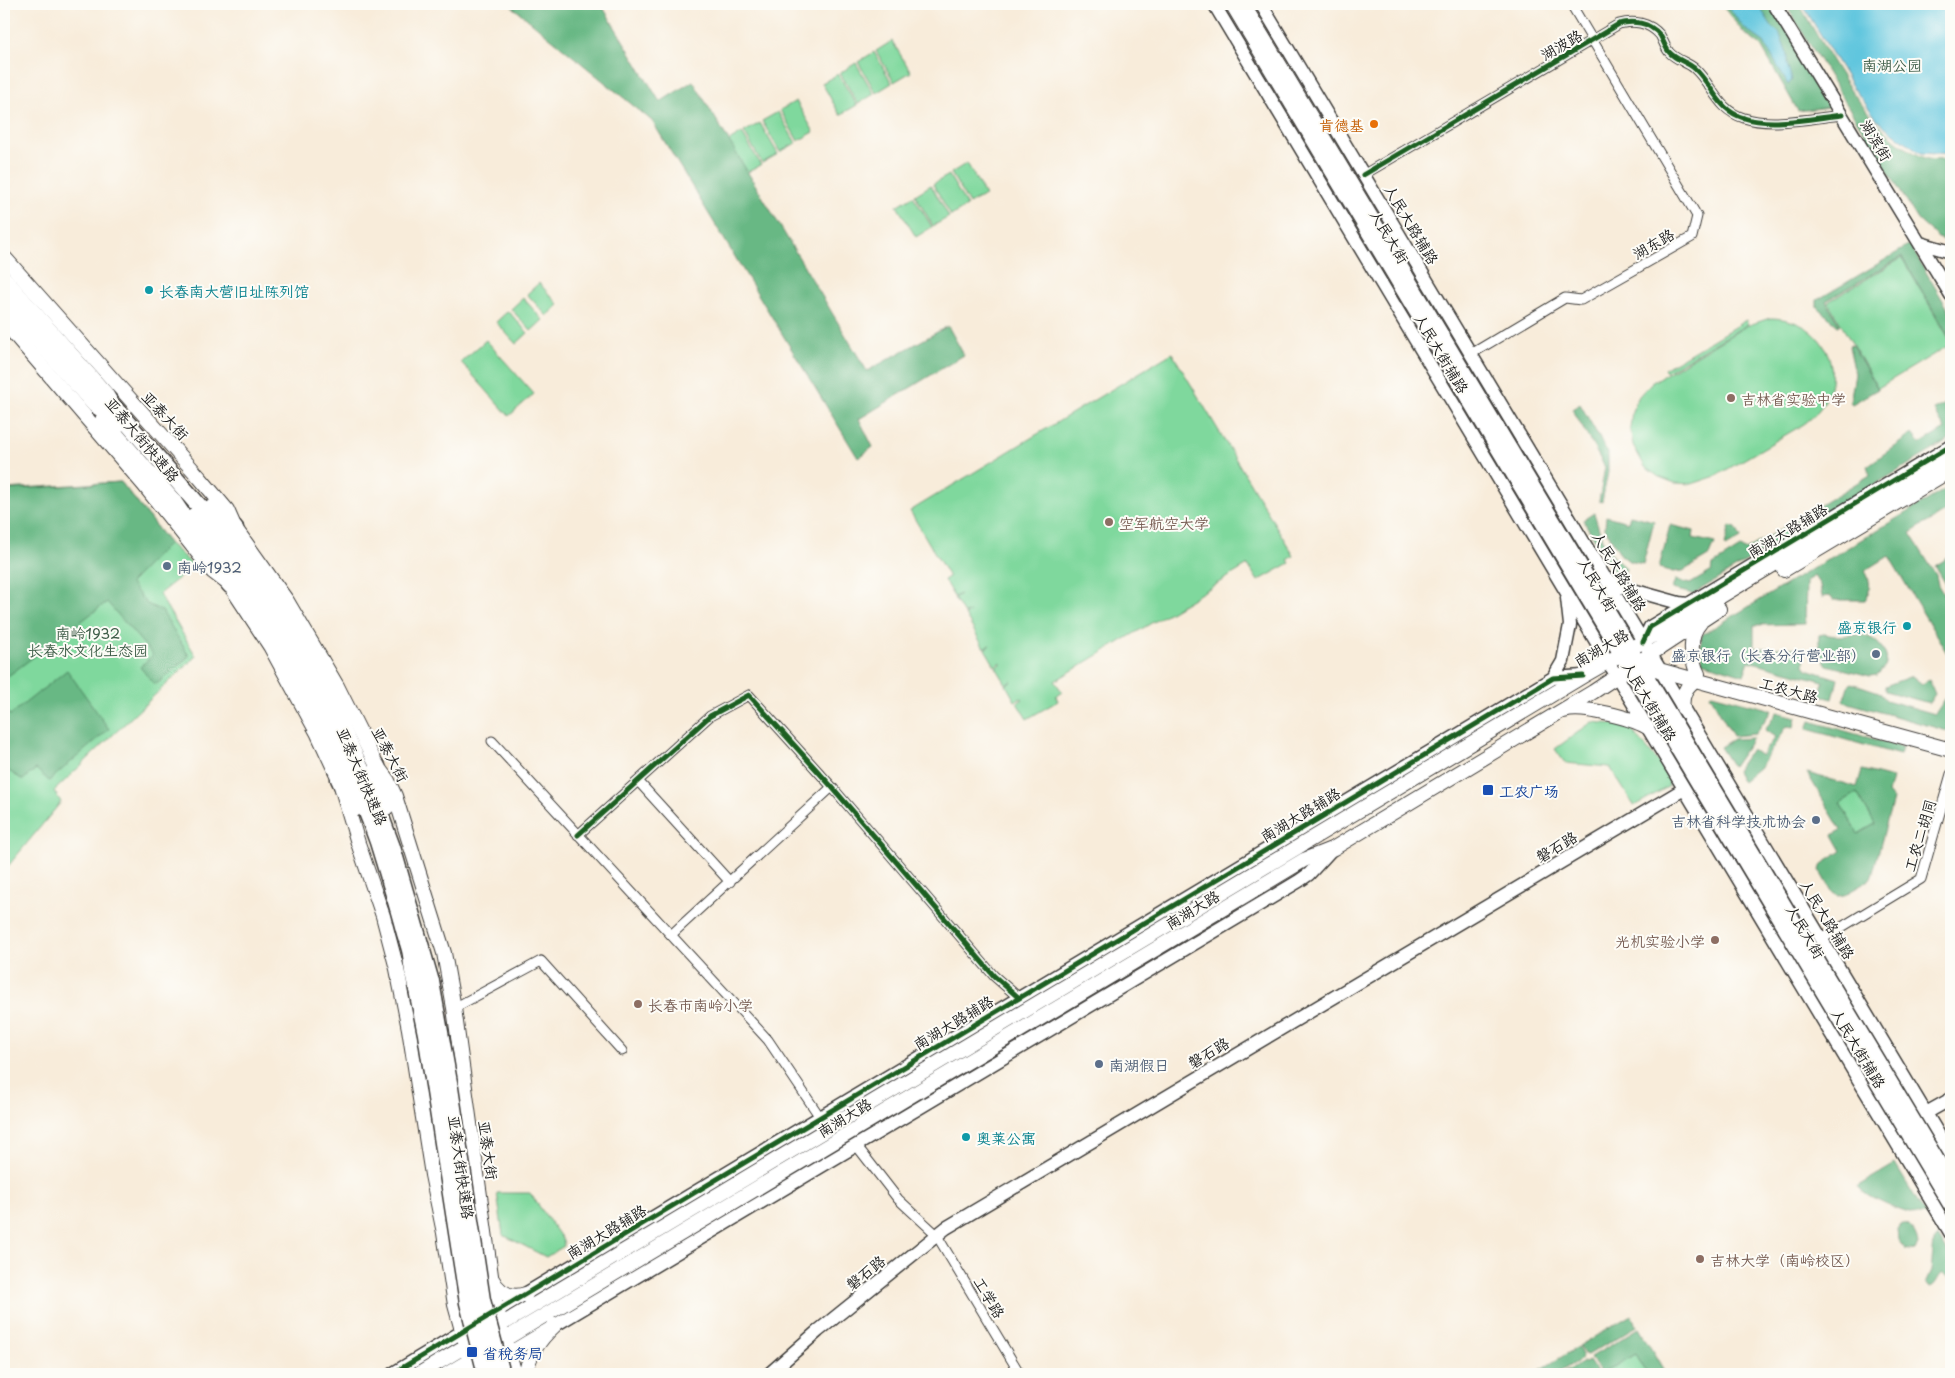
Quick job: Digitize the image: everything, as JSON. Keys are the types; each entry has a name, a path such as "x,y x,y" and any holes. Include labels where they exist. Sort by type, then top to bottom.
{"highway":[{"name":"亚泰大街快速路","path":"4,279 100,399"},
{"name":"亚泰大街快速路","path":"4,302 100,399 111,404 225,536 279,614 338,718 371,790 401,874 420,947 418,959 450,1088 482,1300 502,1374"},
{"path":"230,585 182,512 98,415 100,399 116,399 206,503 234,528"},
{"path":"339,780 370,842 405,956 418,959 426,944 416,902 390,820 377,766"},
{"name":"亚泰大街快速路","path":"424,983 426,1034 468,1303 475,1371"}],"main road":[{"name":"人民大街","path":"1232,4 1626,652"},
{"name":"人民大街","path":"1243,4 1626,652"},
{"name":"亚泰大街","path":"4,257 227,510 234,528 287,602 311,640 355,720 377,766 388,781 395,796 444,954 454,1008 491,1276 497,1311 516,1374"},
{"path":"4,322 144,485 213,572 230,585 270,646 318,734 339,780 383,916 404,1003 432,1174 462,1332 465,1346 475,1371"},
{"name":"南湖大路","path":"447,1374 475,1371 506,1346 1304,860 1334,848 1559,712 1644,660 1951,458"},
{"name":"南湖大路","path":"1644,660 1704,618 1951,470"},
{"path":"1683,708 1682,702 1685,692 1697,677 1693,661 1692,637 1697,626 1704,618"},
{"name":"工农大路","path":"1626,652 1644,660 1697,677 1951,750"},
{"name":"南湖大路","path":"419,1374 1583,676 1626,652 1644,660"},
{"name":"人民大街","path":"1644,660 1951,1183"},
{"name":"人民大街","path":"1644,660 1951,1206"},
{"name":"工农大路","path":"1697,677 1951,744"},
{"path":"1559,712 1576,708 1629,719 1647,727"},
{"path":"491,1276 497,1287 505,1293 514,1296 526,1294"},
{"path":"526,1374 533,1352 555,1325"}],"street":[{"name":"人民大街辅路","path":"1214,4 1951,1234"},
{"name":"人民大路辅路","path":"1261,4 1600,568 1644,660 1683,708 1951,1155"},
{"name":"湖东路","path":"1471,354 1565,298 1581,300 1692,237 1697,216 1570,4"},
{"name":"湖滨街","path":"1774,4 1951,295"},
{"name":"湖波路","path":"1364,175 1619,24 1632,21 1648,26 1659,34 1669,52 1681,62 1692,66 1702,76 1718,102 1729,112 1744,119 1777,121 1842,115"},
{"path":"1920,243 1951,252"},
{"name":"南湖大路辅路","path":"1644,660 1650,627 1951,446"},
{"path":"1600,568 1610,581 1618,586 1688,604"},
{"path":"1553,678 1563,660 1570,625 1568,602 1563,586"},
{"name":"南湖大路辅路","path":"392,1374 1553,678 1583,676"},
{"path":"578,835 710,716 749,695 832,787 994,976 1018,997"},
{"path":"492,741 768,1040 820,1116"},
{"name":"工农二胡同","path":"1822,940 1921,879 1951,774"},
{"path":"638,781 730,882"},
{"path":"671,935 832,787"},
{"name":"磐石路","path":"769,1374 936,1234 1684,789"},
{"path":"506,1346 555,1325 1299,881 1309,874 1334,848"},
{"path":"454,1008 541,962 622,1051"},
{"path":"1926,1113 1951,1099"},
{"name":"工学路","path":"856,1146 898,1198 936,1234 1020,1374"}],"green space":[{"path":"509,4 601,4 660,102 693,81 867,371 948,326 964,355 859,419 873,447 858,458 652,121"},
{"path":"1715,4 1775,4 1837,106 1798,111 1761,46 1743,32 1724,8"},
{"path":"1785,4 1799,4 1852,91 1868,113 1886,132 1905,147 1925,158 1951,160 1951,242 1938,238 1918,220"},
{"path":"892,41 911,72 894,82 876,51"},
{"path":"874,52 892,83 876,93 858,62"},
{"path":"856,63 874,94 858,104 840,73"},
{"path":"838,74 857,105 840,115 822,83"},
{"path":"796,101 814,132 798,141 780,110"},
{"path":"778,112 796,143 780,152 762,121"},
{"path":"760,123 778,154 762,163 744,132"},
{"path":"742,133 761,165 744,174 726,143"},
{"path":"967,163 985,195 969,204 951,173"},
{"path":"949,175 967,206 951,216 933,184"},
{"path":"931,185 949,217 933,226 915,195"},
{"path":"913,196 932,227 916,237 897,206"},
{"path":"1908,246 1911,247 1951,314 1951,340 1902,257 1826,301 1840,325 1838,326 1817,307 1817,300"},
{"path":"1902,258 1951,344 1878,388 1828,302"},
{"path":"539,283 559,305 547,316 527,294"},
{"path":"523,298 543,320 531,331 511,309"},
{"path":"508,311 528,333 516,344 496,322"},
{"path":"1770,318 1791,321 1808,330 1821,342 1829,358 1832,375 1829,392 1819,409 1804,424 1716,476 1692,484 1675,483 1659,477 1645,467 1633,445 1630,428 1632,411 1639,396 1651,383 1746,326"},
{"path":"1746,320 1748,324 1666,372 1664,369"},
{"path":"486,340 534,394 509,416 461,362"},
{"path":"1852,345 1878,389 1852,404 1850,402 1855,374 1849,346"},
{"path":"1172,353 1294,556 1288,560 1290,563 1258,581 1248,565 1055,681 1062,692 1056,696 1058,701 1027,719 1017,703 1023,699 1015,701 1006,685 1012,681 1006,684 996,667 1001,662 995,666 985,649 990,645 984,648 965,615 970,612 964,614 954,598 960,594 954,597 944,580 949,577 910,511"},
{"path":"1951,400 1951,439 1693,594 1672,589 1675,580 1690,584 1712,571 1713,565 1740,548 1746,550 1870,475 1867,466 1912,434 1920,444 1945,429 1934,410"},
{"path":"1580,404 1608,453 1608,472 1602,502 1599,501 1605,467 1572,409"},
{"name":"南岭1932 长春水文化生态园","path":"121,482 169,543 194,566 159,594 196,656 54,791 61,802 4,871 4,489"},
{"path":"121,482 169,543 130,583 147,604 162,611 189,656 158,683 153,683 140,667 153,655 107,602 4,679 4,490"},
{"path":"1951,486 1951,508 1910,533 1936,575 1938,585 1951,607 1951,660 1889,556 1865,571 1870,586 1865,600 1833,600 1830,596 1822,597 1820,585 1814,576 1806,581 1805,624 1754,625 1754,648 1805,648 1804,665 1807,669 1838,679 1833,699 1820,696 1823,681 1749,661 1744,675 1702,662 1701,638 1703,634"},
{"path":"1594,513 1602,539 1613,556 1626,568 1623,577 1617,576 1583,520"},
{"path":"1630,515 1654,521 1643,564 1629,561 1621,555 1605,528 1606,516 1628,522"},
{"path":"1670,525 1694,531 1693,538 1715,543 1710,555 1683,571 1673,572 1659,568"},
{"path":"1730,526 1736,528 1741,538 1726,547 1725,545"},
{"path":"1951,556 1951,590 1950,591 1935,566"},
{"path":"1819,635 1862,635 1869,637 1882,648 1886,659 1885,666 1877,675 1870,676 1827,665 1819,643"},
{"path":"67,670 109,729 49,781 36,769 23,780 4,768 4,707 10,715"},
{"path":"1912,676 1922,684 1929,680 1935,694 1929,703 1885,691 1885,686"},
{"path":"1852,683 1879,692 1886,700 1935,714 1951,690 1951,732 1845,702 1844,699 1848,686"},
{"path":"1710,695 1772,710 1755,734 1733,736"},
{"path":"1777,712 1796,717 1794,727 1787,726 1760,767 1742,782 1736,771 1751,749 1761,756 1775,737 1765,730"},
{"path":"1810,721 1902,747 1900,755 1807,729"},
{"path":"1592,722 1626,725 1632,730 1659,763 1669,779 1668,787 1634,806 1610,767 1565,763 1555,749"},
{"path":"1753,738 1733,767 1720,747 1733,739"},
{"path":"1862,770 1892,778 1888,793 1893,799 1872,876 1868,881 1844,895 1838,896 1833,893 1820,870 1822,864 1842,851 1833,835 1841,830 1807,773 1857,787","holes":["1857,793 1875,824 1858,834 1840,803"]},
{"path":"1857,793 1875,824 1858,834 1840,803"},
{"path":"1895,1164 1926,1215 1911,1213 1890,1206 1862,1191 1858,1186"},
{"path":"497,1193 530,1193 563,1240 564,1246 546,1257 503,1235"},
{"path":"1901,1224 1911,1228 1915,1234 1918,1244 1915,1251 1905,1249 1898,1240 1897,1229"},
{"path":"1938,1236 1951,1258 1951,1281 1943,1273 1934,1285 1930,1287 1926,1282 1931,1271 1934,1241"},
{"path":"1631,1315 1637,1326 1588,1355 1584,1354 1579,1346"},
{"path":"1639,1328 1666,1374 1648,1374 1636,1354 1601,1374 1591,1357"},
{"path":"1578,1347 1582,1355 1581,1359 1556,1374 1542,1374 1540,1370"},
{"path":"1636,1354 1648,1374 1601,1374"},
{"path":"1589,1361 1598,1374 1562,1374 1583,1362"}],"water":[{"path":"1726,4 1758,4 1773,28 1779,32 1787,54 1787,64 1792,80 1788,85 1764,42 1745,29"},
{"name":"南湖公园","path":"1802,4 1951,4 1951,155 1921,153 1880,123 1852,86"}],"cycle path":[{"path":"1363,175 1619,24 1624,23 1635,22 1651,27 1660,35 1669,52 1694,68 1727,109 1744,118 1755,121 1779,122 1842,115"},
{"path":"1643,642 1650,627 1951,446"},
{"path":"392,1374 1553,678 1583,676"},
{"path":"578,835 710,716 749,695 832,787 994,976 1018,997"}],"place":[{"name":"肯德基","path":"1374,124"},
{"name":"长春南大营旧址陈列馆","path":"149,290"},
{"name":"吉林省实验中学","path":"1731,398"},
{"name":"空军航空大学","path":"1109,522"},
{"name":"南岭1932","path":"167,566"},
{"name":"盛京银行","path":"1907,626"},
{"name":"盛京银行（长春分行营业部）","path":"1876,654"},
{"name":"工农广场","path":"1488,790"},
{"name":"吉林省科学技术协会","path":"1816,820"},
{"name":"光机实验小学","path":"1715,940"},
{"name":"长春市南岭小学","path":"638,1004"},
{"name":"南湖假日","path":"1099,1064"},
{"name":"奥莱公寓","path":"966,1137"},
{"name":"吉林大学（南岭校区）","path":"1700,1259"},
{"name":"省税务局","path":"472,1352"}]}
